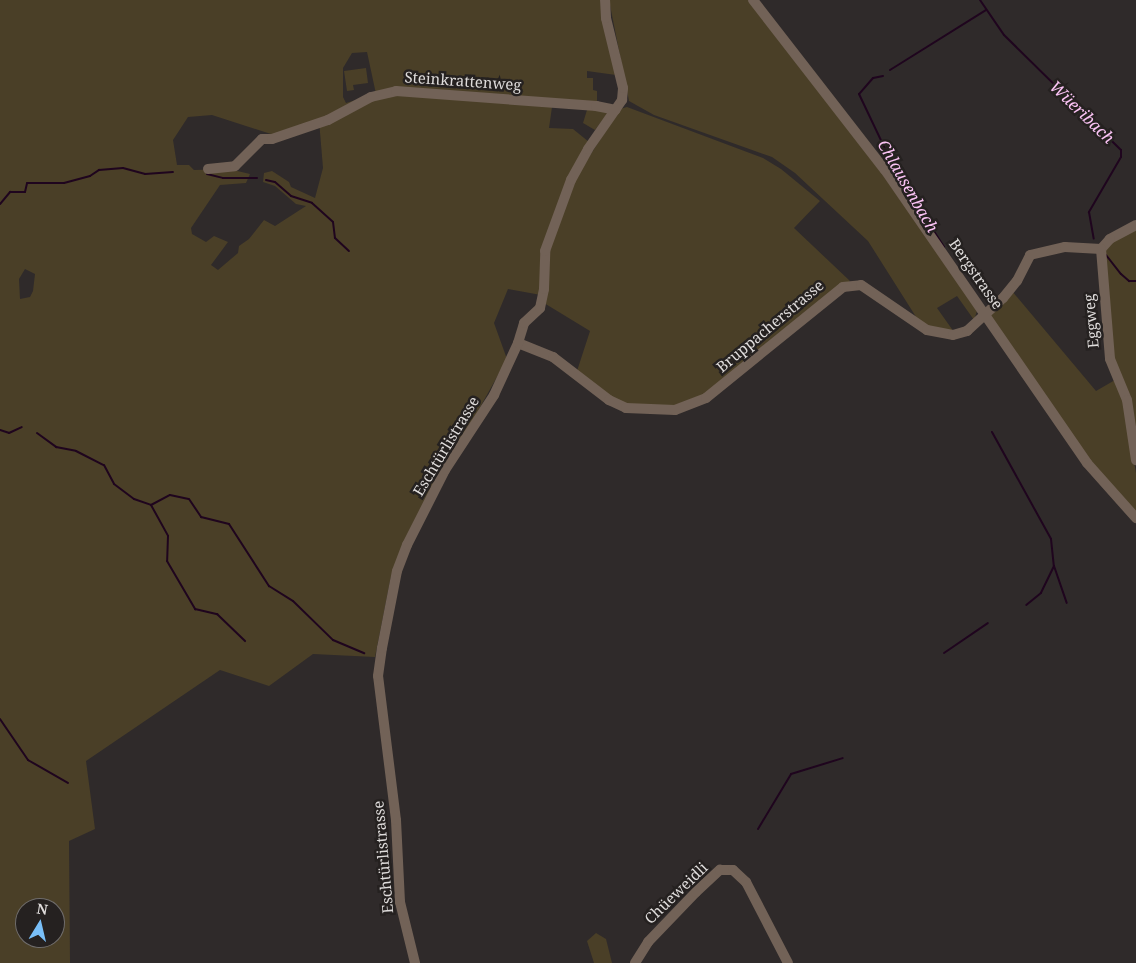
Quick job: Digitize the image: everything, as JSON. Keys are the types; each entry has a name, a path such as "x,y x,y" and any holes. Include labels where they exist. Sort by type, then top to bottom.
{"street":[{"name":"Eschtürlistrasse","path":"415,963 400,902 396,820 379,663 397,571 407,546 445,470 494,395 518,344 524,322 540,308 544,288 545,250 571,180 588,149 622,100 623,88 606,18 605,0"},
{"name":"Bergstrasse","path":"753,0 885,170 1087,463 1136,518"},
{"name":"Steinkrattenweg","path":"208,169 235,166 262,139 272,139 328,120 371,97 396,91 596,106 616,110"},
{"path":"1101,249 1110,239 1136,224"},
{"name":"Bruppacherstrasse","path":"518,344 553,357 609,400 626,408 675,410 706,398 846,285 855,284 869,288 936,333 960,334 985,314 1013,287 1030,255 1065,247 1101,249"},
{"name":"Eggweg","path":"1101,249 1110,359 1127,400 1136,460"},
{"name":"Chüeweidli","path":"635,963 648,942 696,892 720,870 733,870 746,882 788,963"}],"shaded area":[{"path":"0,0 603,0 616,75 587,71 587,78 593,78 593,90 597,91 597,103 553,100 549,128 573,129 589,142 556,219 541,295 508,289 494,323 507,359 404,543 391,576 375,657 313,654 269,686 220,670 86,761 95,829 69,841 70,963 0,963","holes":["367,52 376,94 346,103 343,97 343,68 352,53","212,115 274,135 319,120 323,168 315,198 291,187 289,182 272,171 264,173 263,182 275,186 296,204 306,206 275,226 264,220 249,239 239,246 238,253 218,270 211,265 228,242 214,236 206,242 192,234 191,228 220,185 246,183 250,174 229,169 194,170 189,165 177,165 173,140 188,117","25,269 35,274 33,291 30,297 20,299 19,279"]},
{"path":"609,0 749,0 870,156 977,311 974,320 957,296 937,308 954,332 937,331 918,320 868,241 795,173 772,157 654,115 629,101"},
{"path":"366,68 368,83 353,85 354,90 347,91 344,71"},
{"path":"627,107 763,158 781,169 820,201 794,228 850,281 698,399 674,407 623,405 577,371 590,331 544,303 548,254 574,180 620,109"},
{"path":"595,108 608,113 595,130 583,123 587,110"},
{"path":"1136,227 1136,436 1113,359 1105,250 1117,238"},
{"path":"1012,291 1096,391 1115,380 1124,402 1136,473 1136,513 1094,466 989,316"},
{"path":"596,933 606,939 612,963 594,963 587,941"}],"waterway":[{"name":"Wüeribach","path":"980,0 1004,35 1121,150 1121,157 1089,212 1094,239"},
{"name":"Chlausenbach","path":"890,70 986,10"},
{"name":"Chlausenbach","path":"883,76 873,78 859,94 897,174 944,247"},
{"path":"0,204 10,192 25,192 27,183 64,183 90,176 99,170 123,168 145,174 173,172"},
{"path":"207,174 223,178 257,178"},
{"path":"266,180 275,182 291,196 312,203 333,222 335,238 349,251"},
{"name":"Wüeribach","path":"1106,255 1129,281 1136,281"},
{"path":"0,430 9,433 22,427"},
{"path":"992,432 1051,539 1054,566 1041,593 1026,605"},
{"path":"37,433 56,447 76,451 104,465 114,484 134,499 151,505 170,495 189,499 201,517 229,524 269,586 293,601 333,640 364,653"},
{"path":"151,505 168,536 167,561 195,609 217,614 245,641"},
{"path":"1054,566 1067,603"},
{"path":"944,653 988,623"},
{"path":"0,719 28,760 68,783"},
{"path":"758,829 791,774 843,758"}]}
